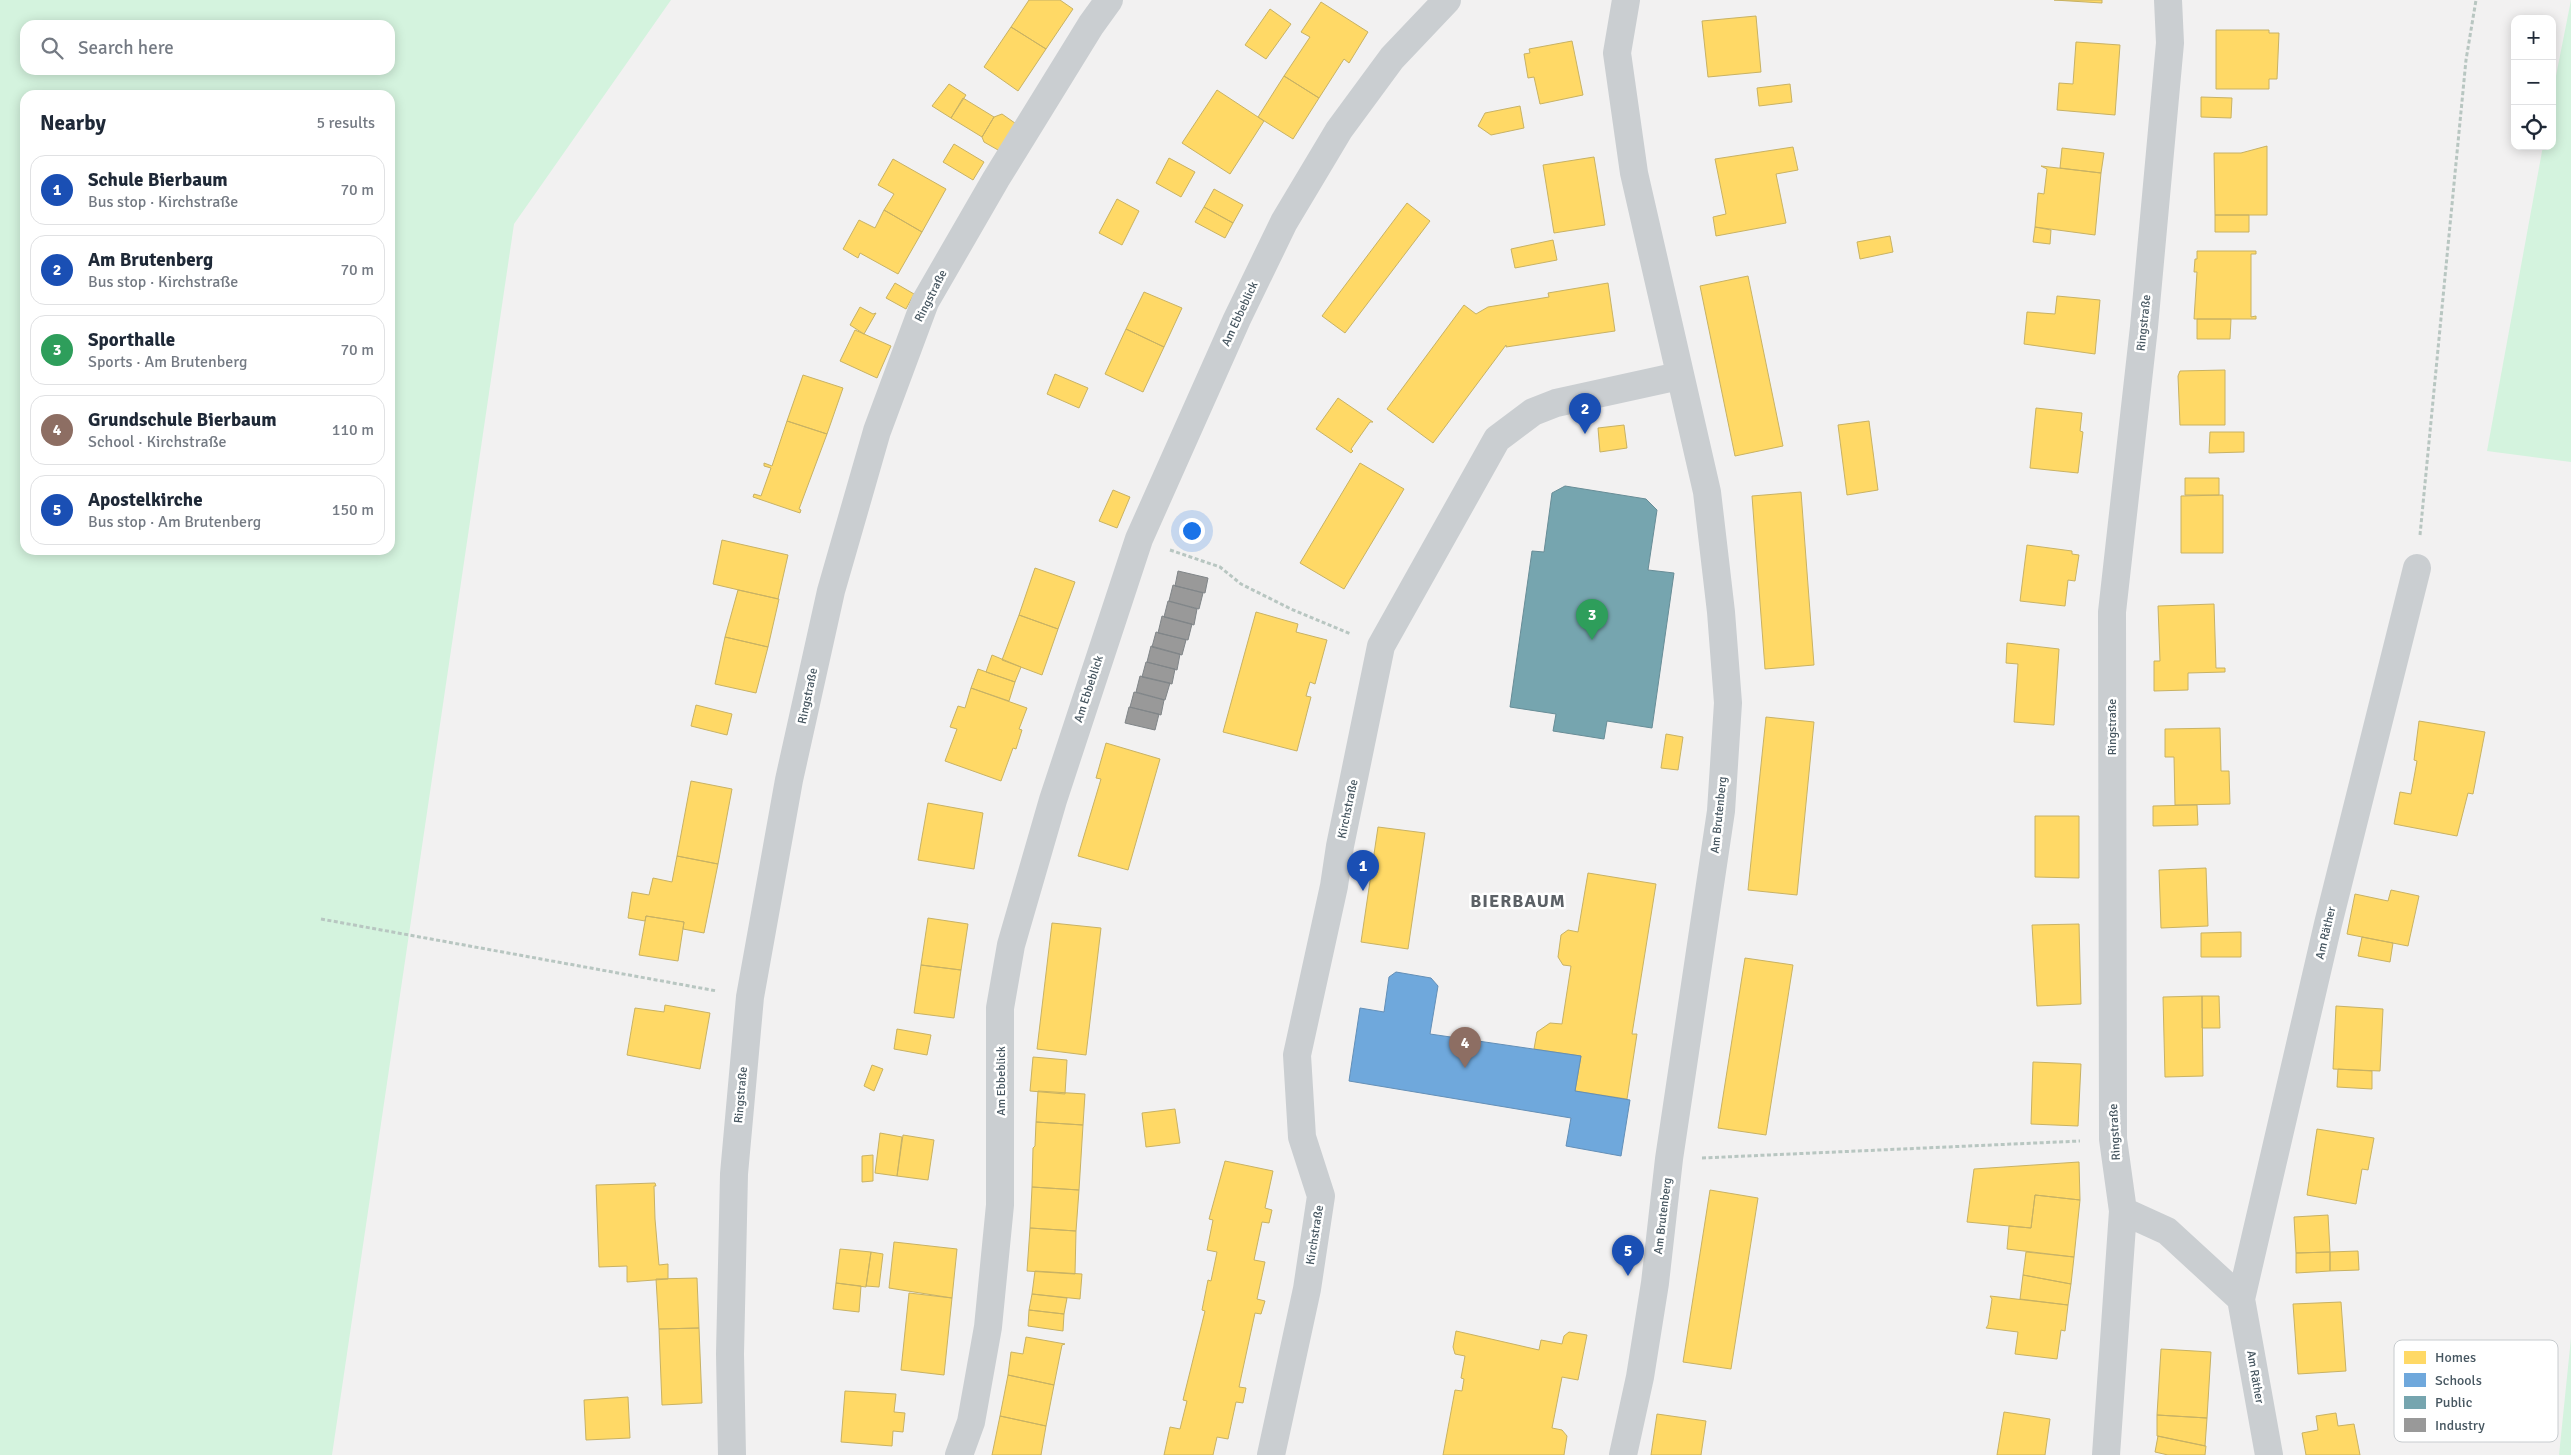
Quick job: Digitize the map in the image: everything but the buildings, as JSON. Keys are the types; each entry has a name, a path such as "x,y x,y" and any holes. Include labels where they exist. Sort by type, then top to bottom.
{"street":[{"name":"Ringstraße","path":"732,1455 730,1354 734,1174 750,997 789,780 828,600 876,431 925,302 1001,171 1090,25 1109,0"},
{"name":"Am Ebbeblick","path":"959,1455 971,1422 988,1327 1000,1205 1000,1008 1011,945 1053,800 1138,539 1237,319 1284,222 1339,130 1392,58 1447,0"},
{"name":"Am Brutenberg","path":"1622,1455 1640,1377 1655,1283 1670,1159 1721,811 1728,703 1721,612 1707,492 1679,376 1657,264 1634,173 1617,53 1626,0"},
{"name":"Ringstraße","path":"2106,1455 2123,1211 2113,1139 2112,612 2148,288 2170,42 2168,0"},
{"name":"Kirchstraße","path":"1271,1455 1307,1289 1321,1196 1302,1137 1297,1055 1334,886 1340,846 1381,646 1497,439 1534,412 1556,403 1679,376"},
{"name":"Am Räther","path":"2269,1455 2241,1299 2328,924 2417,568"},
{"path":"2123,1211 2167,1231 2241,1299"}],"path":[{"path":"2417,568 2466,60 2476,0"},
{"path":"1138,539 1220,567 1241,584 1292,609 1381,646"},
{"path":"321,918 750,997"},
{"path":"1670,1159 2113,1139"}],"green space":[{"path":"0,0 671,0 514,224 332,1455 0,1455"},
{"path":"2571,0 2571,462 2487,451 2542,150 2556,150 2556,76"},
{"path":"2571,1338 2571,1455 2559,1455"}],"place":[{"name":"Am Brutenberg","path":"1585,434"},
{"name":"Sporthalle","path":"1592,640"},
{"name":"Schule Bierbaum","path":"1363,891"},
{"name":"Grundschule Bierbaum","path":"1465,1068"},
{"name":"Apostelkirche","path":"1628,1276"}],"district":[{"name":"BIERBAUM","path":"1518,901"}]}
